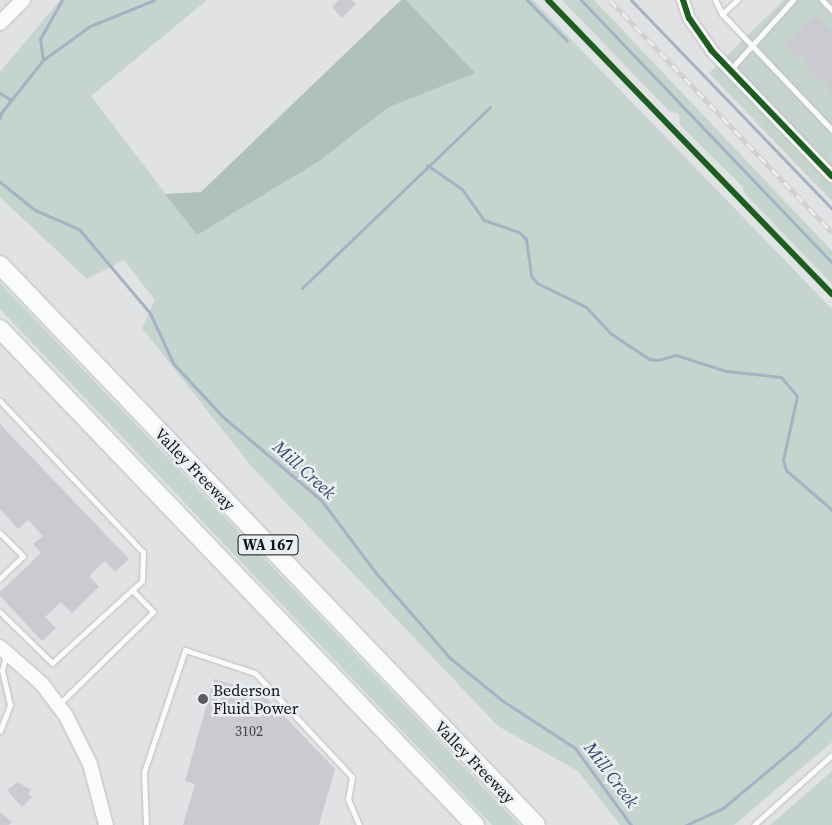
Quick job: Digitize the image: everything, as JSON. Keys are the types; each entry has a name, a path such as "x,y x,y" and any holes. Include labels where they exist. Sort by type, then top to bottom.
{"highway":[{"name":"Valley Freeway","path":"0,265 536,825"},
{"name":"WA 167","path":"0,329 475,825"}],"main road":[{"path":"0,23 23,0"},
{"path":"2,653 42,684 59,705 80,741 90,764 106,825"}],"street":[{"path":"683,0 689,18 698,34 832,176"}],"lane":[{"path":"715,0 722,14 832,130"},
{"path":"722,14 737,0"},
{"path":"730,70 793,0"},
{"path":"822,0 832,10"},
{"path":"0,401 143,552 142,581 52,663 0,612"},
{"path":"0,533 23,556 0,578"},
{"path":"59,705 153,612 132,590"},
{"path":"146,825 144,772 185,650 255,673 352,777 348,800 359,825"},
{"path":"0,731 10,704 2,670 2,653"},
{"path":"754,825 832,755"}],"shaded area":[{"path":"60,0 207,0 91,96 197,235 318,162 389,107 474,73 406,0 533,0 832,309 832,742 734,825 620,825 578,771 498,726 252,467 142,328 155,300 124,260 87,279 0,197 0,72"},
{"path":"401,0 406,0 475,73 389,107 318,162 197,235 165,194 201,192"},
{"path":"562,0 594,0 832,251 832,284 745,194 742,186 680,125 679,114 669,111"},
{"path":"784,0 832,0 832,201 709,73"},
{"path":"0,283 519,825 492,825 0,309"},
{"path":"832,771 832,825 770,825 815,786"}],"building":[{"path":"339,0 352,0 356,4 342,18 332,7"},
{"path":"815,15 832,32 832,94 826,87 830,83 825,78 821,82 805,64 808,61 801,54 797,58 784,45"},
{"path":"0,424 129,559 115,572 105,561 89,576 99,587 72,613 61,602 45,617 56,628 42,641 0,596 0,592 41,553 33,544 43,536 28,520 18,529 0,509"},
{"path":"214,679 262,693 335,769 319,825 183,825 195,784 185,781"},
{"path":"18,782 31,790 28,793 32,797 22,807 7,790"},
{"path":"0,812 12,822 9,825 0,825"}],"waterway":[{"path":"43,60 40,39 62,0"},
{"path":"0,118 1,113 43,60 90,26 154,0"},
{"path":"527,0 567,41"},
{"path":"581,0 832,263"},
{"path":"631,0 832,209"},
{"path":"0,93 11,100"},
{"path":"302,288 490,107"},
{"path":"427,165 462,189 484,220 519,232 526,239 531,276 537,283 586,307 610,333 649,359 658,360 676,355 726,371 781,377 797,396 783,460 786,470 832,510"},
{"name":"Mill Creek","path":"0,182 35,210 79,229 150,313 173,363 222,416 321,500 376,573 450,658 503,701 575,748 631,825"},
{"name":"Mill Creek","path":"686,825 723,808 796,747 832,713"}],"railway":[{"path":"610,0 832,232"}],"cycle path":[{"path":"548,0 832,294"},
{"path":"683,0 689,18 711,50 832,176"}],"place":[{"name":"Bederson Fluid Power","path":"203,699"}]}
